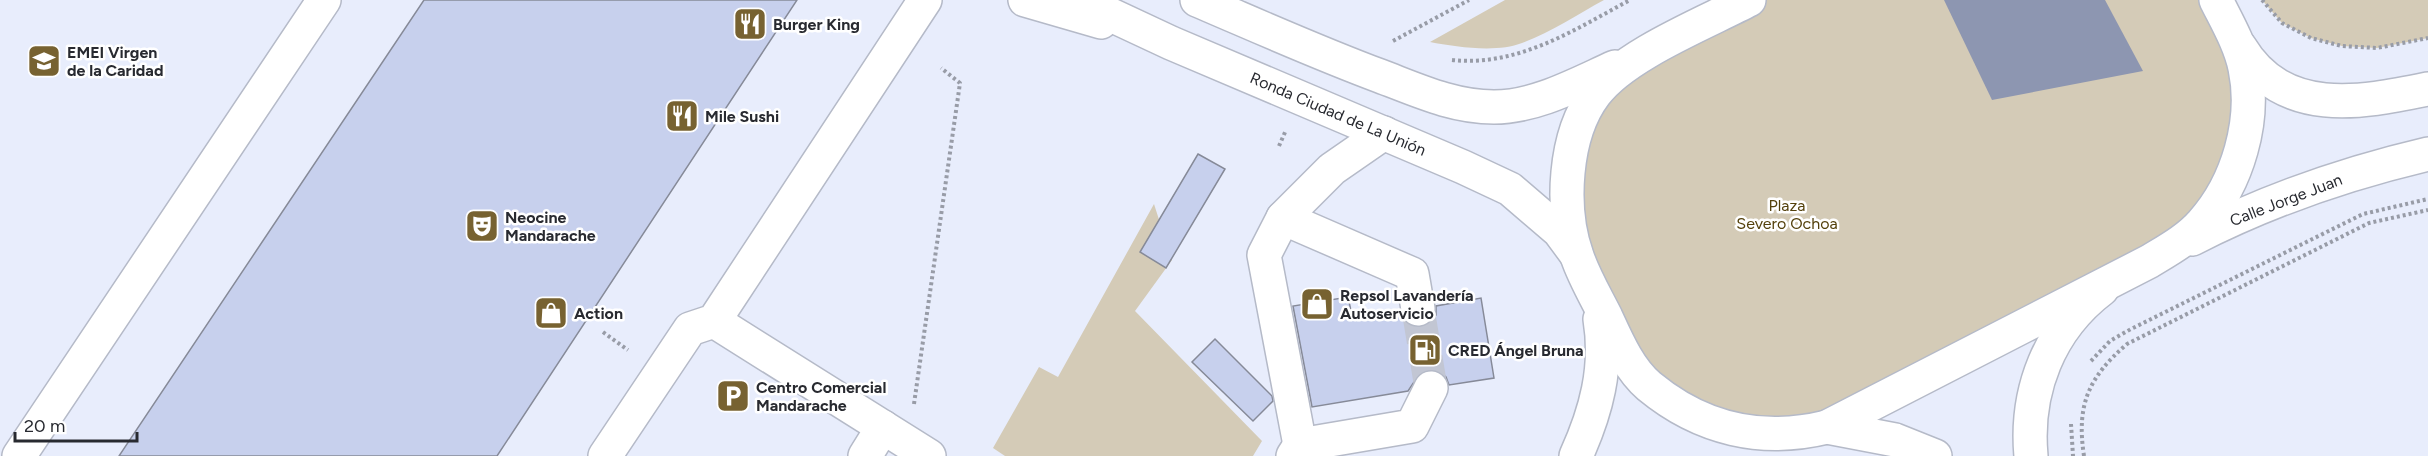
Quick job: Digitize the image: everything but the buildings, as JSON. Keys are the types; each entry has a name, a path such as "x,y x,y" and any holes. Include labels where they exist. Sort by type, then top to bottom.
{"main road":[{"path":"19,456 324,0"},
{"path":"605,456 690,329 714,321 925,0"},
{"path":"1025,0 1171,43"},
{"name":"Ronda Ciudad de La Unión","path":"1079,0 1171,43 1510,189 1559,231 1577,255"},
{"path":"1197,0 1321,54 1435,98 1466,105 1495,107 1537,100 1639,57 1749,0"},
{"path":"1763,456 2150,261 2178,243 2201,224 2217,203 2238,158 2246,127 2249,98 2245,67 2236,41 2216,0"},
{"path":"2236,41 2256,69 2284,89 2298,95 2331,101 2363,101 2428,89"},
{"path":"1639,57 1613,76 1595,94 1582,118 1573,146 1567,190 1571,228 1577,255 1627,359 1647,384 1676,406 1706,421 1739,430 1771,434 1814,430 1902,442 1935,456"},
{"path":"1384,133 1332,169 1283,218 1264,255 1296,451 1412,426 1431,388"},
{"name":"Calle Jorge Juan","path":"2150,261 2269,204 2339,178 2428,154"},
{"path":"1283,218 1412,274 1418,309"},
{"path":"2031,456 2030,415 2034,392 2055,339 2092,297 2118,277"},
{"path":"1576,456 1596,401 1603,366 1604,340 1591,286"},
{"path":"714,321 929,456"},
{"path":"865,456 883,427"}],"path":[{"path":"1386,44 1469,0"},
{"path":"1446,59 1489,61 1535,49 1630,0"},
{"path":"2262,0 2282,23 2311,38 2342,46 2377,48 2428,38"},
{"path":"1383,37 1404,45"},
{"path":"914,408 960,83 942,68"},
{"path":"2087,368 2092,358 2110,341 2131,329 2363,214 2428,199"},
{"path":"2084,456 2081,426 2095,375 2127,344 2369,223 2428,210"},
{"path":"603,332 628,350"},
{"path":"2072,419 2073,456"}],"green space":[{"path":"1505,0 1604,0 1543,34 1512,46 1476,48 1430,42"},
{"name":"Plaza Severo Ochoa","path":"1749,0 2216,0 2249,98 2201,224 1827,427 1771,434 1647,384 1567,190 1613,76"},
{"path":"2262,0 2428,0 2428,38 2377,48 2342,46 2311,38 2282,23"},
{"path":"1154,204 1172,260 1135,311 1262,441 1253,456 1005,456 993,448 1039,367 1058,377"}],"water":[{"path":"1944,0 2105,0 2143,71 1992,100"}],"tunnel":[{"path":"1418,309 1431,388"}],"place":[{"name":"Burger King","path":"750,24"},
{"name":"EMEI Virgen de la Caridad","path":"44,61"},
{"name":"Mile Sushi","path":"682,116"},
{"name":"Neocine Mandarache","path":"482,226"},
{"name":"Repsol Lavandería Autoservicio","path":"1317,304"},
{"name":"Action","path":"551,313"},
{"name":"CRED Ángel Bruna","path":"1425,350"},
{"name":"Centro Comercial Mandarache","path":"733,396"}]}
